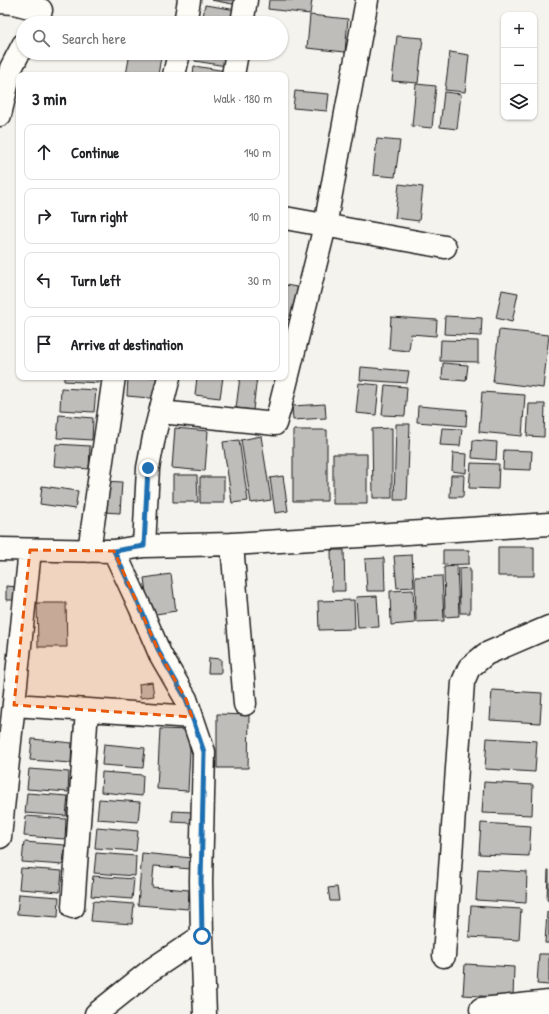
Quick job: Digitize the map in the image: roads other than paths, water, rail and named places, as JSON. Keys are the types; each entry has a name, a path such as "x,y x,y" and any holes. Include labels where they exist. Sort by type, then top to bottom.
{"street":[{"path":"186,16 189,0"},
{"path":"243,16 246,0"},
{"path":"288,375 324,226 366,0"},
{"path":"0,2 14,3 41,11"},
{"path":"0,115 11,68 16,58"},
{"path":"175,72 177,60"},
{"path":"234,72 236,60"},
{"path":"288,219 444,247"},
{"path":"89,551 114,380"},
{"path":"144,546 148,468 155,432 168,380"},
{"path":"161,412 275,424 287,380"},
{"path":"0,549 114,551 144,546 232,544 549,524"},
{"path":"232,544 245,704"},
{"path":"0,837 30,550"},
{"path":"114,551 160,654 186,699 204,752 201,881 205,1014"},
{"path":"444,956 463,682 469,668 486,654 549,628"},
{"path":"14,705 192,717"},
{"path":"73,907 87,710"},
{"path":"96,1014 151,970 202,936"},
{"path":"481,1010 549,1002"}]}
